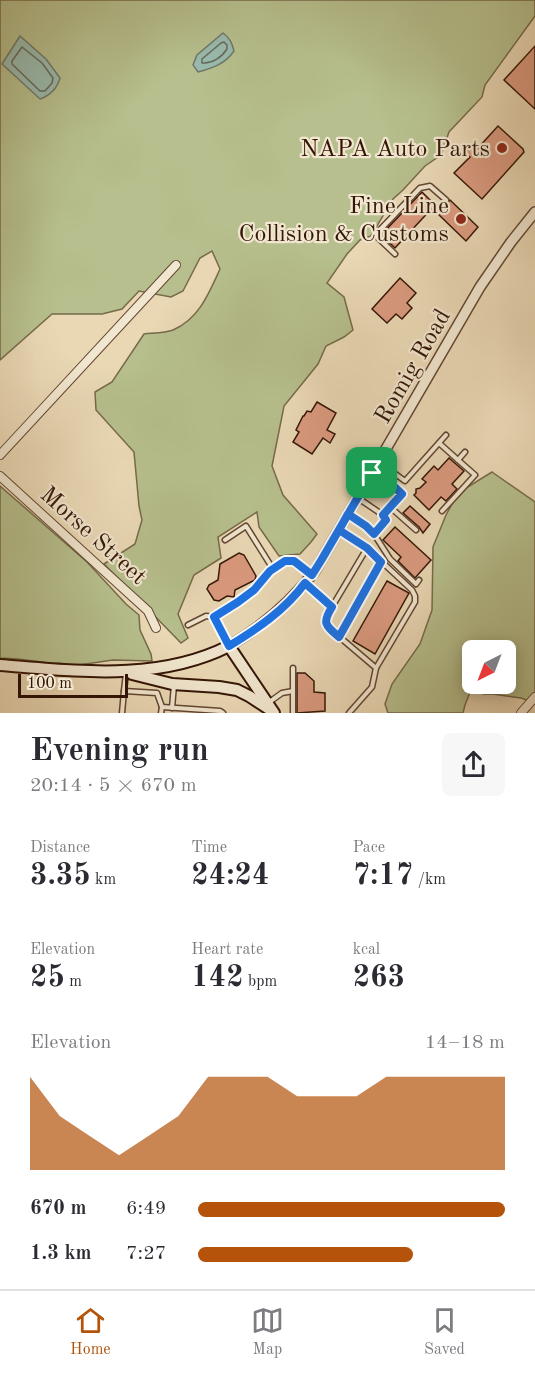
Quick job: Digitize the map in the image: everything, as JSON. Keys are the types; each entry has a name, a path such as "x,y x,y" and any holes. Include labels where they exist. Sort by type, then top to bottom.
{"main road":[{"path":"0,665 124,672 167,667 209,655 229,646 272,710"},
{"path":"124,672 174,684 237,690 272,710"}],"street":[{"name":"Romig Road","path":"229,646 287,603 312,575 480,287 535,212"},
{"path":"0,455 176,265"},
{"name":"Morse Street","path":"0,476 148,610 156,628"},
{"path":"521,713 535,698"}],"lane":[{"path":"395,254 375,235 420,188 430,186 446,200"},
{"path":"379,462 405,481 446,435"},
{"path":"439,442 475,475 442,511"},
{"path":"458,460 465,452"},
{"path":"372,473 388,481 402,494 383,515"},
{"path":"357,498 383,515 386,520 374,534"},
{"path":"390,507 416,530"},
{"path":"348,514 374,534 390,559 416,584 419,580"},
{"path":"225,540 246,526 273,570"},
{"path":"339,530 367,548 412,590 415,596 415,602 376,668 372,687 349,713"},
{"path":"367,548 326,617 326,622 329,628 376,668"},
{"path":"188,626 206,616 214,617 238,602 285,561 294,561 312,575"},
{"path":"339,637 381,562"},
{"path":"305,583 332,607"},
{"path":"214,617 229,646"},
{"path":"292,668 293,713"},
{"path":"122,713 124,672"},
{"path":"153,693 155,680"},
{"path":"172,708 174,684"},
{"path":"124,691 158,693 162,707 161,713"},
{"path":"272,710 282,693 293,691"},
{"path":"162,707 223,713"}],"green space":[{"path":"0,0 535,0 535,16 485,85 482,97 449,132 441,155 425,166 393,199 371,236 360,240 327,283 344,297 353,330 326,346 318,364 284,406 272,466 283,495 317,534 300,554 279,556 259,527 257,512 218,537 221,558 194,575 178,614 188,638 181,643 104,564 135,544 142,520 134,452 96,410 95,392 112,382 144,334 173,330 190,319 202,304 220,269 212,251 200,258 183,291 171,297 139,291 122,309 102,314 52,314 0,360"},
{"path":"492,472 535,502 535,703 521,698 493,694 516,694 516,640 462,640 462,694 469,694 463,713 388,713 385,704 392,684 420,644 432,610 433,547 458,493"},
{"path":"0,486 87,562 139,615 140,630 152,661 113,660 72,666 0,658"}],"water":[{"path":"223,33 230,41 234,51 218,65 198,72 193,65 197,55"},
{"path":"20,36 46,59 60,78 53,91 40,99 2,64"}],"building":[{"path":"535,46 535,109 504,80"},
{"path":"498,126 524,152 482,199 454,173 470,157 465,153 474,143 478,148"},
{"path":"422,192 435,205 395,248 381,235"},
{"path":"450,200 478,227 466,241 437,213"},
{"path":"400,278 416,293 407,303 412,308 402,319 396,314 387,323 372,309"},
{"path":"317,402 336,413 327,430 335,434 330,443 323,438 312,454 293,442 299,432 296,430 303,416 307,411 311,412"},
{"path":"449,458 464,471 452,484 457,489 446,501 441,497 429,510 414,495 416,489 426,482 422,479 434,466 438,470"},
{"path":"410,506 430,524 423,533 403,513"},
{"path":"395,527 431,560 415,578 398,561 401,557 383,540"},
{"path":"239,553 244,555 256,576 255,580 235,590 234,597 227,596 219,601 214,600 207,589 209,585 218,580 220,564"},
{"path":"387,581 409,593 375,654 353,641"},
{"path":"297,673 305,673 314,681 314,692 325,693 325,711 297,713"}],"place":[{"name":"NAPA Auto Parts","path":"502,148"},
{"name":"Fine Line Collision & Customs","path":"461,219"}],"route":[{"path":"372,473 388,481 402,494 383,515 386,520 374,534 348,514 339,530 367,548 381,562 339,637 326,622 326,617 332,607 305,583 268,619 229,646 214,617 254,590 270,571 285,561 294,561 312,575 372,473"}]}
